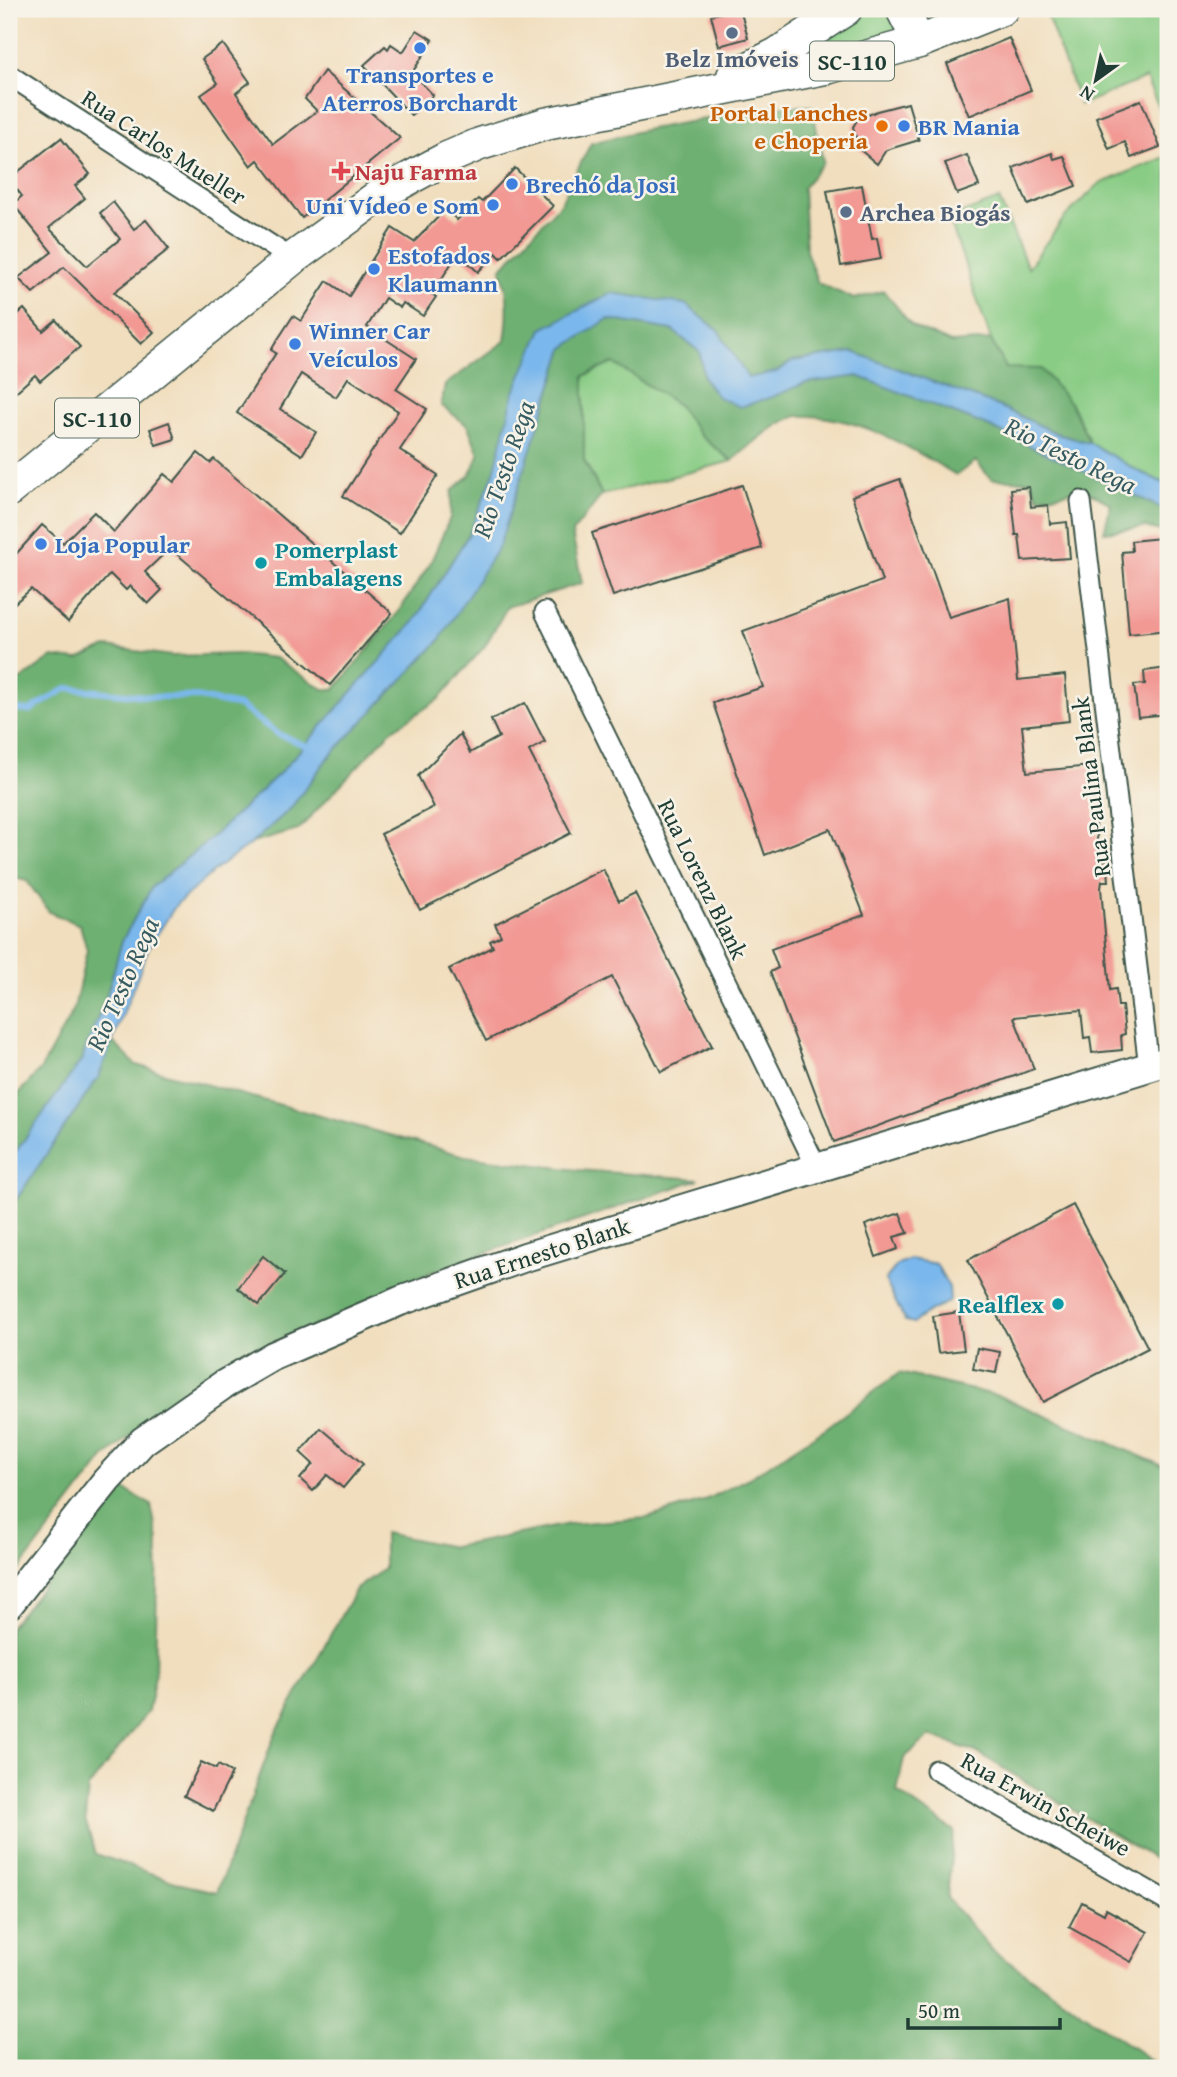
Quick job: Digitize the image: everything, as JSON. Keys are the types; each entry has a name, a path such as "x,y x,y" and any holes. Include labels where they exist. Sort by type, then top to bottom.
{"main road":[{"name":"SC-110","path":"697,93 777,54 846,9"},
{"path":"902,9 919,41"},
{"name":"SC-110","path":"9,490 292,259 384,192 425,169 480,144 545,124 816,71 919,41 1002,9"}],"street":[{"name":"Rua Carlos Mueller","path":"9,75 292,259"},
{"name":"Rua Paulina Blank","path":"1082,501 1159,1064"},
{"name":"Rua Lorenz Blank","path":"545,612 817,1168"},
{"name":"Rua Ernesto Blank","path":"9,1604 107,1480 143,1441 223,1385 273,1356 400,1301 465,1277 1159,1064"},
{"name":"Rua Erwin Scheiwe","path":"936,1770 1168,1902"}],"green space":[{"path":"870,9 887,9 901,37 787,69 811,45"},
{"path":"1168,9 1168,129 1146,78 1080,105 1045,10"},
{"path":"778,106 812,106 823,162 803,188 806,251 818,283 854,299 884,291 912,326 951,343 991,340 1006,368 1041,369 1071,404 1090,443 1060,435 1003,408 853,352 793,361 776,372 747,378 734,359 685,304 542,329 494,473 469,534 414,622 280,773 211,838 152,887 122,941 107,995 81,1061 9,1161 9,1104 41,1069 74,1009 87,950 80,925 49,912 27,881 9,877 9,680 22,679 53,657 77,660 107,647 172,656 239,654 275,658 323,689 335,689 397,614 430,564 450,518 452,491 469,476 479,455 468,426 441,405 445,385 505,341 507,304 501,269 560,204 591,143 644,130"},
{"path":"1168,156 1168,485 1090,443 1071,404 1006,368 991,340 949,218 999,199 1028,268 1064,218 1099,184"},
{"path":"608,319 672,330 700,352 704,379 772,397 805,383 858,376 988,426 1168,511 1168,533 1145,527 1104,532 1111,504 1082,488 1038,497 1031,481 991,479 976,461 956,475 886,436 830,418 800,416 786,420 732,461 701,436 677,404 613,363 584,376 584,460 602,495 572,533 582,583 507,607 485,646 439,699 391,731 298,830 252,843 290,809 327,759 439,641 545,407 564,347"},
{"path":"613,363 677,404 701,436 732,461 602,495 584,460 584,375"},
{"path":"112,1041 136,1065 465,1156 578,1170 699,1179 434,1271 280,1343 148,1422 105,1457 9,1583 9,1210 99,1076"},
{"path":"899,1373 999,1396 1168,1468 1168,1867 976,1752 930,1736 904,1758 897,1792 954,1831 947,1898 993,1951 1162,2068 9,2068 9,1628 122,1488 151,1505 158,1540 155,1676 148,1711 88,1788 85,1820 96,1854 181,1884 217,1892 275,1734 356,1589 384,1569 384,1533 453,1547 569,1524 647,1518 703,1501 749,1478 826,1428"}],"water":[{"name":"Rio Testo Rega","path":"611,293 685,304 718,330 748,378 776,372 793,361 853,352 1003,408 1060,435 1090,443 1168,485 1168,511 988,426 858,376 805,383 740,407 718,397 704,379 700,352 672,330 608,319 564,348 499,546 439,641 327,759 290,809 176,905 149,947 99,1076 9,1210 9,1161 81,1061 107,995 122,941 152,887 211,838 280,773 414,622 469,534 494,473 514,392 542,329"},
{"path":"910,1259 936,1264 949,1287 950,1300 914,1323 905,1321 885,1280 898,1264"}],"building":[{"path":"719,9 740,9 748,38 719,46 711,15 720,13"},
{"path":"417,30 433,40 412,73 433,95 411,115 364,65 385,46 388,49 391,44 403,52"},
{"path":"1009,38 1031,90 969,116 947,64"},
{"path":"223,44 250,82 236,93 273,144 317,111 305,99 324,71 400,138 302,218 258,160 251,166 201,95 218,83 202,59"},
{"path":"1141,100 1160,147 1131,158 1125,142 1109,149 1096,117"},
{"path":"908,103 919,140 886,150 877,164 859,149 853,127 857,120 877,111"},
{"path":"61,138 90,174 75,186 85,198 49,228 87,266 120,239 100,213 113,202 134,229 146,220 169,249 114,292 154,332 141,344 64,267 33,293 18,278 52,252 13,204 22,196 9,179"},
{"path":"1052,153 1054,159 1064,156 1076,186 1028,205 1013,168"},
{"path":"967,155 979,186 957,194 945,163"},
{"path":"515,168 553,206 501,258 496,253 478,272 458,253 432,294 436,297 423,316 403,303 400,308 385,298 367,327 416,359 396,389 427,409 400,450 438,475 400,533 343,496 398,411 348,378 336,397 301,374 280,409 316,432 302,455 237,413 276,353 271,350 293,316 301,321 327,281 349,296 392,228 414,242 446,209 457,220 478,199 482,202"},
{"path":"862,185 872,239 877,238 881,259 841,266 827,191"},
{"path":"24,309 43,331 56,320 80,347 40,381 35,375 9,398 9,322"},
{"path":"169,422 175,439 156,445 150,429"},
{"name":"Pomerplast Embalagens","path":"198,453 210,463 214,459 392,613 330,685 170,548 145,572 162,590 148,604 130,586 126,590 110,574 68,622 31,589 9,608 9,562 42,525 63,543 94,512 114,532 164,474 174,482"},
{"path":"900,479 949,617 1010,598 1018,680 1065,675 1069,721 1022,726 1027,772 1091,766 1099,861 1107,860 1109,881 1102,881 1101,888 1110,990 1116,989 1118,1006 1122,1006 1125,1034 1121,1035 1122,1050 1092,1053 1090,1037 1084,1038 1081,1010 1014,1017 1034,1069 834,1142 770,972 778,968 771,949 864,915 830,829 765,855 713,703 763,687 743,631 882,581 852,496"},
{"path":"742,485 762,548 613,596 592,533"},
{"path":"1029,487 1031,507 1048,505 1050,524 1067,522 1070,558 1022,561 1011,489"},
{"path":"1161,538 1162,548 1168,547 1168,630 1129,634 1122,552 1132,551 1131,541"},
{"path":"1168,668 1168,714 1138,717 1134,685 1145,684 1144,671"},
{"path":"525,703 545,742 529,751 571,833 420,910 381,834 434,807 418,776 460,734 470,753 499,737 491,720"},
{"path":"603,869 619,901 635,893 712,1046 661,1072 612,977 486,1041 449,969 493,947 490,941 501,936 495,924"},
{"name":"Realflex","path":"1073,1205 1148,1348 1043,1402 968,1260"},
{"path":"900,1213 908,1233 894,1237 898,1249 876,1257 865,1225"},
{"path":"263,1256 285,1274 259,1305 238,1288"},
{"path":"959,1312 964,1350 938,1353 933,1316"},
{"path":"977,1348 1000,1352 996,1373 973,1369"},
{"path":"321,1428 363,1464 343,1488 327,1475 313,1491 300,1479 313,1464 300,1452"},
{"path":"201,1762 216,1769 218,1765 232,1773 213,1811 184,1796"},
{"path":"1082,1902 1104,1914 1106,1909 1148,1932 1131,1962 1069,1927"}],"waterway":[{"path":"9,709 29,711 67,688 154,697 195,697 239,706 278,734 309,747"}],"place":[{"name":"Belz Imóveis","path":"732,33"},
{"name":"Transportes e Aterros Borchardt","path":"420,48"},
{"name":"Portal Lanches e Choperia","path":"882,126"},
{"name":"BR Mania","path":"904,126"},
{"name":"Naju Farma","path":"341,171"},
{"name":"Brechó da Josi","path":"512,184"},
{"name":"Uni Vídeo e Som","path":"493,205"},
{"name":"Archea Biogás","path":"846,212"},
{"name":"Estofados Klaumann","path":"374,269"},
{"name":"Winner Car Veículos","path":"295,344"},
{"name":"Loja Popular","path":"41,544"},
{"name":"Pomerplast Embalagens","path":"261,563"},
{"name":"Realflex","path":"1058,1304"}]}
